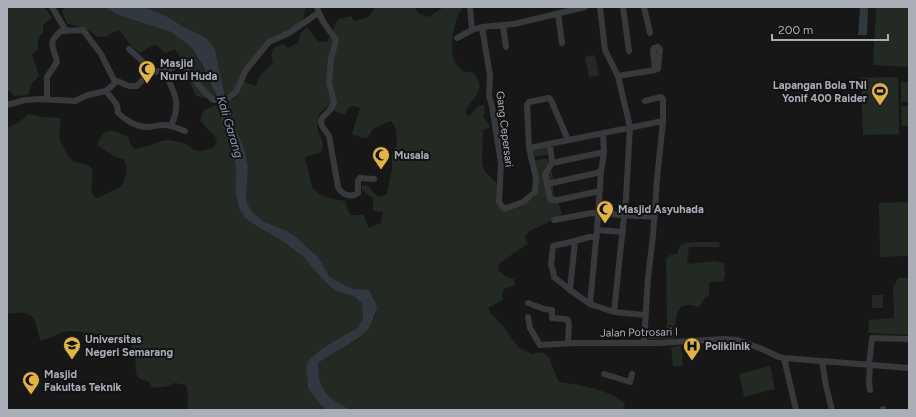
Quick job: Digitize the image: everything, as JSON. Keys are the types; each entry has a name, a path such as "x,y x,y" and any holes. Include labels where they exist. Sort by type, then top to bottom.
{"street":[{"path":"52,7 66,31"},
{"path":"472,30 470,7 474,7"},
{"path":"457,38 472,30 482,27 514,24 582,7"},
{"path":"600,7 605,50 618,76 630,127 625,215 614,312"},
{"path":"623,7 628,51"},
{"path":"644,7 650,33"},
{"path":"7,105 25,100 75,101 88,95 106,91 115,82 120,81 129,86 137,86 150,72 164,71 178,65 184,66 213,100 228,98 236,92 246,70 269,42 289,33 318,10 326,28 336,40 330,59 329,83 334,102 331,109 322,118 321,122 329,136 339,188 348,196 351,196 358,193 358,181 360,178 374,179"},
{"path":"558,13 562,43"},
{"path":"503,25 506,46"},
{"name":"Gang Cepersari","path":"482,27 490,76 490,100 501,163 499,202 504,209 523,202 534,192 536,178 529,148"},
{"path":"47,100 47,77 57,62 52,48 52,41 60,32 80,29 84,30 101,54 115,82"},
{"path":"129,49 141,60 150,72"},
{"path":"618,76 655,70"},
{"path":"164,71 177,101 171,126"},
{"path":"106,91 117,104 118,113 131,122 146,127 163,124 185,131"},
{"path":"568,140 550,98 530,102 527,105 529,148 663,121"},
{"path":"644,342 645,314 663,121 662,98 645,101"},
{"path":"590,304 604,152 604,133"},
{"path":"550,144 552,163 545,173 549,196 552,200 600,191"},
{"path":"552,163 604,152"},
{"path":"547,184 601,172"},
{"path":"554,220 584,214 599,213 655,217"},
{"path":"597,230 623,232"},
{"path":"597,237 588,237 553,246 551,260 554,277 590,304 614,312 645,314"},
{"path":"570,290 575,241"},
{"path":"528,304 552,310 552,318 564,318 568,320 568,343"},
{"name":"Jalan Potrosari I","path":"528,318 530,328 539,344 543,345 568,343 658,343 731,339 784,358 909,368"},
{"path":"870,390 870,342 873,337 909,339"},
{"path":"784,358 796,410"},
{"path":"822,361 832,410"},
{"path":"604,374 630,382 632,374"}],"shaded area":[{"path":"7,7 44,7 52,17 43,25 43,33 38,38 38,49 32,54 39,76 32,84 28,95 14,96 7,89"},
{"path":"66,7 105,7 118,15 171,32 191,47 211,81 217,97 204,98 196,96 189,80 189,69 175,49 165,53 157,45 151,46 141,53 132,47 119,30 106,37 98,37 84,28 67,24 62,11"},
{"path":"143,7 306,7 303,20 288,32 268,41 238,87 225,97 215,49 166,16"},
{"path":"373,7 415,7 418,13 428,17 444,7 462,7 454,27 452,42 453,56 455,62 460,68 467,73 471,71 479,83 478,93 465,113 469,116 479,105 484,105 485,112 483,116 490,126 489,128 483,130 482,164 486,173 496,182 499,208 503,209 512,207 534,198 539,189 534,161 547,158 553,176 553,192 562,214 528,232 525,236 528,244 498,265 499,271 507,277 514,279 515,285 504,289 502,294 503,300 488,308 519,348 532,354 542,352 548,356 559,382 585,386 609,394 624,402 625,410 352,410 331,398 322,388 318,373 318,364 327,357 356,341 366,331 375,316 377,307 375,300 369,290 354,289 330,277 318,257 297,238 287,231 263,221 252,212 246,201 248,168 227,101 237,97 242,81 256,86 260,75 273,63 271,54 275,47 283,44 288,48 298,43 300,34 307,27 318,42 327,42 338,19 351,16 354,21 367,18 374,10","holes":["352,106 360,108 352,134 362,138 368,137 373,129 390,121 396,129 397,145 392,152 392,168 387,194 378,197 368,186 362,185 362,190 373,198 373,211 383,212 381,223 369,228 364,215 350,215 345,201 335,200 323,196 315,191 312,187 305,157 321,152 323,143 317,128 319,114 326,107 343,115 346,113 348,108"]},
{"path":"876,7 909,7 909,67 873,65"},
{"path":"595,55 599,75 589,77 585,57"},
{"name":"Lapangan Bola TNI Yonif 400 Raider","path":"898,77 899,134 863,135 861,78"},
{"path":"901,82 909,82 909,102 901,102"},
{"path":"214,106 219,106 223,127 234,157 236,170 235,190 255,225 279,239 304,257 321,278 334,290 355,297 362,304 363,318 357,328 324,347 311,358 320,404 327,410 187,410 188,394 186,385 175,383 165,387 152,388 149,382 138,377 134,350 127,342 105,336 73,331 40,340 36,325 31,316 23,313 7,314 7,128 18,123 29,114 43,117 61,118 59,138 71,159 75,162 88,165 93,170 91,191 95,197 98,198 120,187 124,181 127,171 125,161 123,159 115,157 97,145 106,132 118,132 128,137 132,147 135,149 168,140 185,143 193,150 200,151 213,148 217,142 216,139 200,120 204,110"},
{"path":"901,106 909,106 909,126 902,126"},
{"path":"549,145 551,154 534,157 532,149"},
{"path":"909,202 909,256 880,257 879,203"},
{"path":"719,242 720,247 689,247 687,261 690,264 714,261 724,263 725,274 723,281 711,282 709,284 709,296 705,298 699,307 691,305 680,308 677,312 676,318 676,337 671,339 648,339 648,330 664,330 667,326 666,259 670,255 677,254 680,246 685,243"},
{"path":"898,278 909,278 909,335 868,333 869,320 894,318 893,288"},
{"path":"872,295 883,295 883,308 872,308"},
{"path":"681,346 683,366 673,366 671,347"},
{"path":"770,366 775,389 744,397 739,374"}],"water":[{"path":"105,7 144,7 166,16 206,38 215,49 225,97 218,99 204,68 191,47 171,32 118,15"},
{"path":"860,7 868,7 867,35 858,35"},
{"name":"Kali Garang","path":"227,101 234,125 245,152 248,168 246,201 252,212 263,221 287,231 297,238 318,257 330,277 354,289 369,290 376,303 376,312 365,332 358,339 325,358 318,364 320,381 326,393 337,402 352,410 327,410 320,404 308,388 306,365 311,358 324,347 357,328 363,318 362,304 355,297 334,290 321,278 304,257 279,239 245,218 239,208 235,190 236,170 234,157 223,127 218,103"}],"place":[{"name":"Masjid Nurul Huda","path":"147,84"},
{"name":"Lapangan Bola TNI Yonif 400 Raider","path":"880,106"},
{"name":"Musala","path":"381,170"},
{"name":"Masjid Asyuhada","path":"605,224"},
{"name":"Universitas Negeri Semarang","path":"72,360"},
{"name":"Poliklinik","path":"692,361"},
{"name":"Masjid Fakultas Teknik","path":"31,395"}]}
